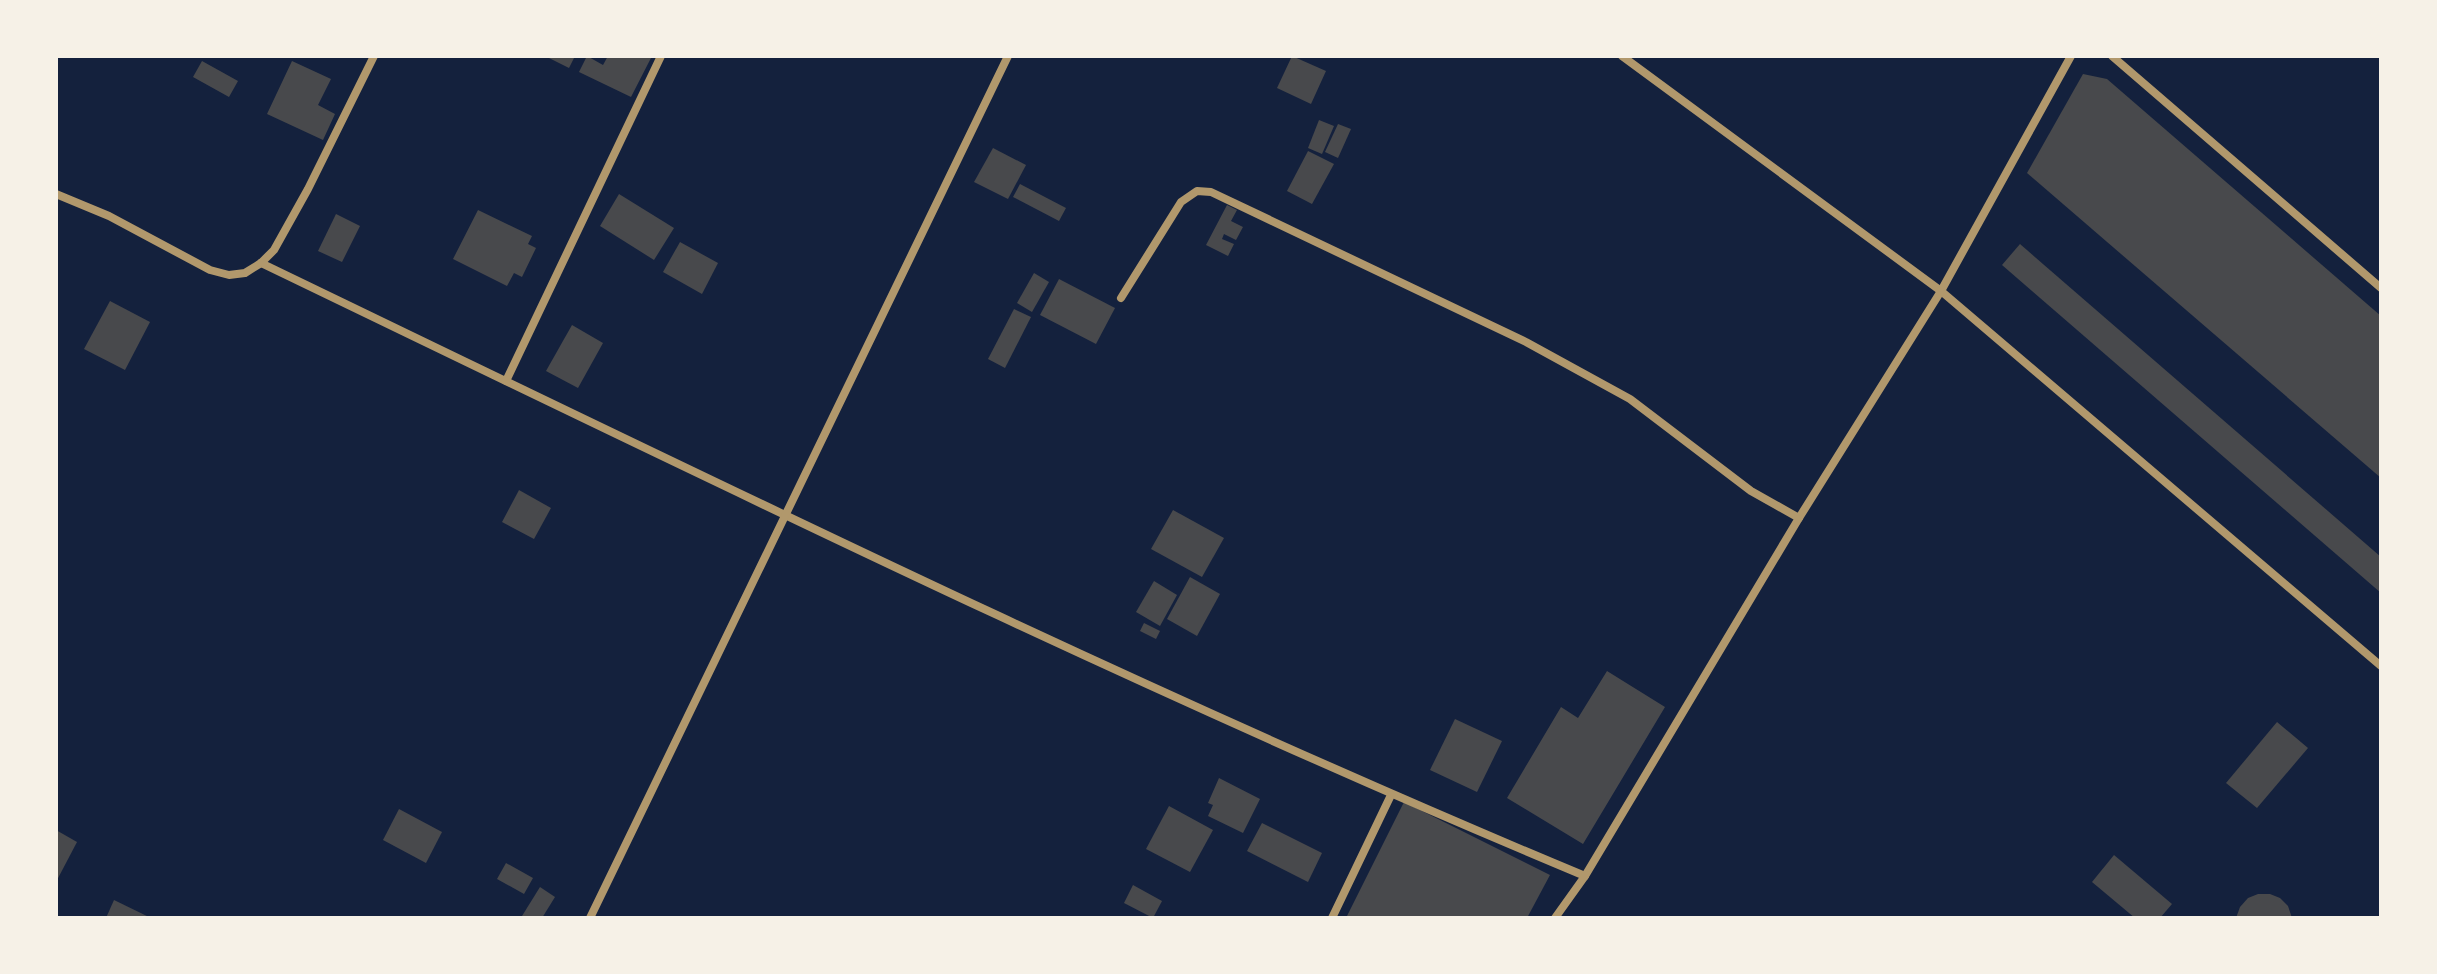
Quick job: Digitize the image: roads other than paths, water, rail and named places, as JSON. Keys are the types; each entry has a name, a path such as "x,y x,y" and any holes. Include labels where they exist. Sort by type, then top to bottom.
{"street":[{"path":"56,194 109,216 210,270 229,275 245,273 274,250 374,56"},
{"path":"506,381 661,56"},
{"path":"590,918 1008,56"},
{"path":"1622,56 1941,291 2381,666"},
{"path":"1555,918 1585,876 1799,518 1941,291 2071,56"},
{"path":"2112,56 2381,288"},
{"path":"1121,298 1181,202 1197,191 1211,192 1526,342 1630,399 1751,491 1799,518"},
{"path":"261,263 784,515 1391,795 1585,876"},
{"path":"1332,918 1391,795"}]}
